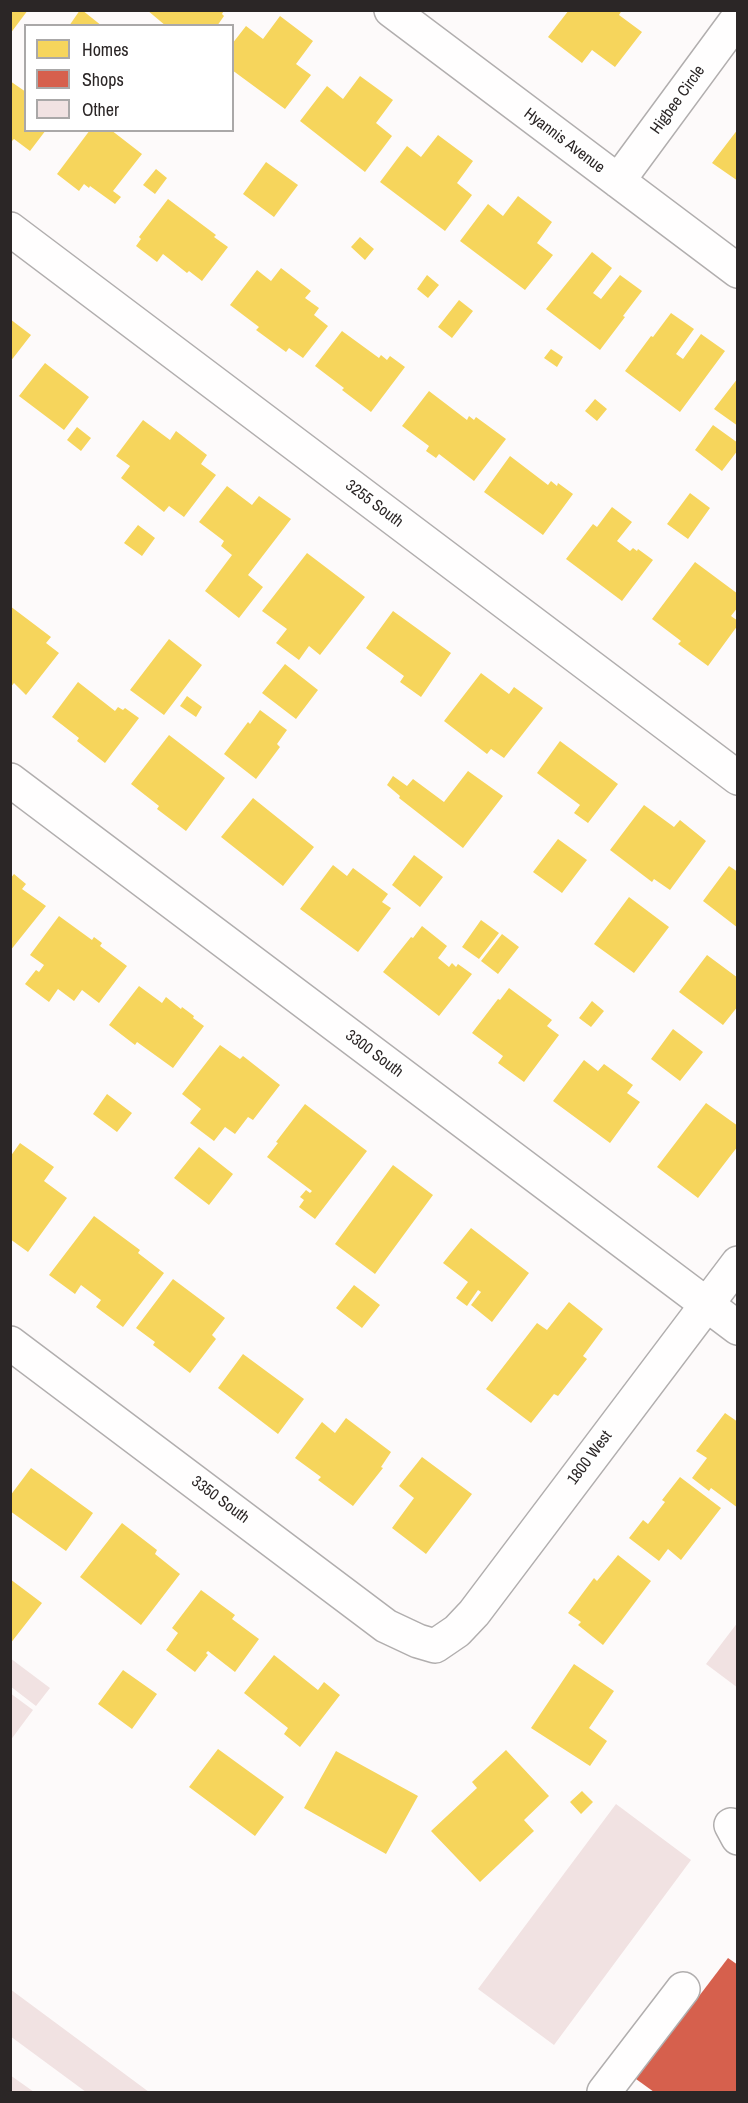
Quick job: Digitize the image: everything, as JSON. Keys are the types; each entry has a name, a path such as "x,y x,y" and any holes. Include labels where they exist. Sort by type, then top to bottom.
{"street":[{"name":"Hyannis Avenue","path":"391,10 738,271"},
{"name":"Higbee Circle","path":"618,181 738,18"},
{"name":"3255 South","path":"10,230 738,778"},
{"name":"3300 South","path":"10,780 738,1328"},
{"name":"1800 West","path":"435,1646 447,1639 474,1613 738,1263"},
{"name":"3350 South","path":"10,1342 386,1626 435,1646"},
{"path":"604,2092 683,1989"}],"building: Homes":[{"path":"10,10 28,10 10,34"},
{"path":"82,10 100,24 70,24"},
{"path":"147,10 224,10 222,14 224,16 218,24 164,24"},
{"path":"569,10 622,10 619,15 642,32 615,67 592,50 582,63 548,37"},
{"path":"280,16 313,41 296,64 311,75 285,109 234,71 234,41 246,26 263,39"},
{"path":"360,76 393,100 376,123 392,136 365,172 300,121 327,86 343,99"},
{"path":"10,81 24,91 24,132 44,132 30,151 14,139 10,143"},
{"path":"738,129 738,181 712,163"},
{"path":"88,132 114,132 142,154 113,191 121,197 115,204 90,186 89,188 84,184 79,191 57,174"},
{"path":"438,135 473,161 457,183 472,195 445,231 380,182 407,146 421,157"},
{"path":"266,162 298,185 274,217 243,194"},
{"path":"156,169 167,178 155,194 143,185"},
{"path":"518,196 552,222 537,243 553,255 525,290 460,241 488,204 503,216"},
{"path":"168,199 216,235 214,237 228,247 202,281 189,271 187,273 163,254 157,262 136,246 141,239 139,237"},
{"path":"360,237 374,249 365,260 351,247"},
{"path":"592,252 612,268 593,293 601,299 620,275 642,291 600,350 546,309"},
{"path":"281,268 311,291 305,298 319,308 314,315 328,326 303,358 289,348 286,352 256,330 259,327 230,305 257,270 271,281"},
{"path":"427,275 439,285 428,298 417,289"},
{"path":"459,300 473,311 452,338 438,327"},
{"path":"671,313 694,329 676,354 683,359 701,334 725,351 680,412 625,371"},
{"path":"10,319 31,335 10,362"},
{"path":"342,331 379,358 381,355 387,360 390,356 405,367 371,412 315,366"},
{"path":"551,349 563,357 557,367 544,358"},
{"path":"45,363 89,397 64,430 19,396"},
{"path":"738,378 738,426 714,409"},
{"path":"429,391 467,420 469,416 474,420 476,417 506,439 474,481 439,454 436,458 426,451 429,446 402,426"},
{"path":"595,399 607,409 597,421 585,411"},
{"path":"143,420 170,440 176,431 207,455 201,464 216,475 184,517 169,506 164,512 121,478 130,466 116,456"},
{"path":"713,425 738,443 738,450 722,471 695,450"},
{"path":"77,427 91,438 81,451 67,440"},
{"path":"510,456 548,485 551,481 557,486 558,483 573,494 543,535 484,492"},
{"path":"227,486 252,505 259,496 291,519 248,575 263,587 239,618 205,591 232,555 221,546 224,541 199,522"},
{"path":"690,493 710,508 688,539 667,524"},
{"path":"612,507 632,522 617,541 630,551 633,548 637,551 638,549 653,560 622,601 566,559 593,524 597,527"},
{"path":"138,525 155,538 142,556 124,543"},
{"path":"307,553 365,597 320,655 309,646 299,660 276,643 287,629 262,611"},
{"path":"695,562 738,594 738,607 731,616 738,621 738,625 708,666 678,644 681,641 652,619"},
{"path":"10,606 51,637 46,643 59,653 26,695 14,683 10,688"},
{"path":"393,611 451,653 421,697 400,682 404,676 366,648"},
{"path":"169,639 202,665 164,715 130,690"},
{"path":"285,664 318,690 296,719 262,693"},
{"path":"481,673 509,694 514,687 543,708 504,758 491,749 487,754 444,721"},
{"path":"78,682 115,711 118,707 123,710 125,708 139,718 105,763 77,741 79,738 52,717"},
{"path":"187,696 202,707 196,717 180,706"},
{"path":"260,710 287,730 277,744 280,747 256,779 224,754"},
{"path":"169,735 225,778 186,831 157,809 159,806 131,784"},
{"path":"560,741 618,784 588,823 574,813 580,805 537,773"},
{"path":"468,771 503,796 463,848 399,798 400,796 387,785 393,776 407,786 413,779 444,802"},
{"path":"253,798 314,847 283,886 221,837"},
{"path":"644,805 674,827 680,820 706,841 670,890 654,879 652,882 610,850"},
{"path":"558,839 587,860 562,893 533,872"},
{"path":"414,855 443,877 420,907 392,885"},
{"path":"333,865 347,876 353,868 388,894 382,902 391,908 358,952 300,909"},
{"path":"729,866 738,872 738,928 703,901"},
{"path":"14,874 26,884 22,889 46,906 10,951 10,879"},
{"path":"629,897 669,927 634,973 594,944"},
{"path":"59,916 92,940 94,937 102,943 100,946 127,966 99,1003 82,990 74,1001 58,989 49,1002 25,984 36,970 39,972 44,965 30,955"},
{"path":"481,920 499,933 479,959 462,947"},
{"path":"422,926 447,946 438,958 449,967 452,963 456,967 458,964 472,974 439,1016 383,972"},
{"path":"502,934 519,947 498,974 481,961"},
{"path":"707,955 738,978 738,1006 723,1025 679,992"},
{"path":"139,986 162,1003 166,997 194,1016 193,1018 204,1026 173,1068 137,1042 135,1045 109,1025"},
{"path":"509,988 552,1020 547,1026 559,1035 524,1082 498,1063 503,1056 472,1033"},
{"path":"592,1001 604,1011 591,1027 579,1018"},
{"path":"673,1029 703,1052 680,1081 651,1059"},
{"path":"220,1045 240,1059 243,1056 280,1085 253,1120 248,1117 235,1134 225,1127 214,1141 190,1123 201,1109 182,1094"},
{"path":"584,1060 598,1071 604,1064 633,1085 627,1093 640,1102 610,1143 553,1101"},
{"path":"107,1094 132,1113 117,1132 93,1114"},
{"path":"706,1103 738,1126 738,1146 698,1198 657,1167"},
{"path":"305,1104 367,1151 315,1219 299,1207 304,1200 300,1197 306,1190 310,1193 312,1191 267,1157"},
{"path":"20,1143 54,1167 44,1181 67,1198 28,1252 10,1239 10,1157"},
{"path":"199,1147 233,1174 209,1205 174,1178"},
{"path":"393,1165 433,1195 375,1274 335,1244"},
{"path":"94,1216 140,1250 138,1253 164,1273 123,1327 96,1307 101,1300 81,1285 75,1294 49,1275"},
{"path":"471,1228 529,1273 492,1322 471,1305 481,1292 478,1290 467,1306 456,1298 468,1282 443,1263"},
{"path":"173,1279 225,1318 212,1335 216,1339 190,1373 153,1345 155,1342 136,1328"},
{"path":"354,1285 380,1305 362,1328 336,1308"},
{"path":"569,1302 603,1329 583,1356 587,1359 558,1396 554,1394 531,1423 486,1389 537,1323 547,1330"},
{"path":"243,1354 304,1399 278,1434 218,1388"},
{"path":"725,1413 738,1422 738,1508 711,1488 709,1491 692,1478 707,1458 696,1451"},
{"path":"346,1418 391,1452 381,1467 383,1468 353,1506 318,1480 321,1477 295,1458 322,1422 335,1433"},
{"path":"422,1457 472,1494 426,1554 392,1528 414,1498 399,1486"},
{"path":"31,1468 93,1513 66,1551 10,1511 10,1496"},
{"path":"680,1477 721,1508 681,1560 668,1549 659,1561 629,1538 643,1520 648,1524 665,1502 662,1500"},
{"path":"122,1523 157,1550 155,1554 180,1574 141,1625 80,1577"},
{"path":"618,1555 651,1581 603,1645 578,1625 581,1622 568,1613 594,1578 597,1581"},
{"path":"10,1579 42,1603 10,1644"},
{"path":"201,1590 235,1615 232,1619 259,1639 235,1672 208,1651 206,1653 208,1655 195,1672 166,1650 178,1633 172,1628"},
{"path":"274,1655 318,1690 324,1682 340,1695 300,1747 284,1734 288,1728 244,1693"},
{"path":"574,1664 614,1691 589,1728 607,1741 590,1766 531,1728"},
{"path":"123,1670 157,1694 132,1729 98,1704"},
{"path":"218,1749 284,1797 255,1836 189,1787"},
{"path":"506,1750 549,1796 524,1820 534,1831 480,1882 431,1831 477,1788 472,1782"},
{"path":"336,1751 418,1796 386,1854 304,1808"},
{"path":"582,1791 593,1802 581,1814 570,1802"}],"building: Shops":[{"path":"728,1958 738,1965 738,2092 654,2092 636,2079"}],"building: Other":[{"path":"738,1622 738,1688 706,1664"},
{"path":"10,1658 50,1688 36,1706 10,1686"},
{"path":"10,1693 33,1710 10,1741"},
{"path":"616,1804 691,1860 554,2045 478,1989"},
{"path":"10,1989 149,2092 86,2092 10,2036"},
{"path":"10,2075 34,2092 10,2092"}]}
